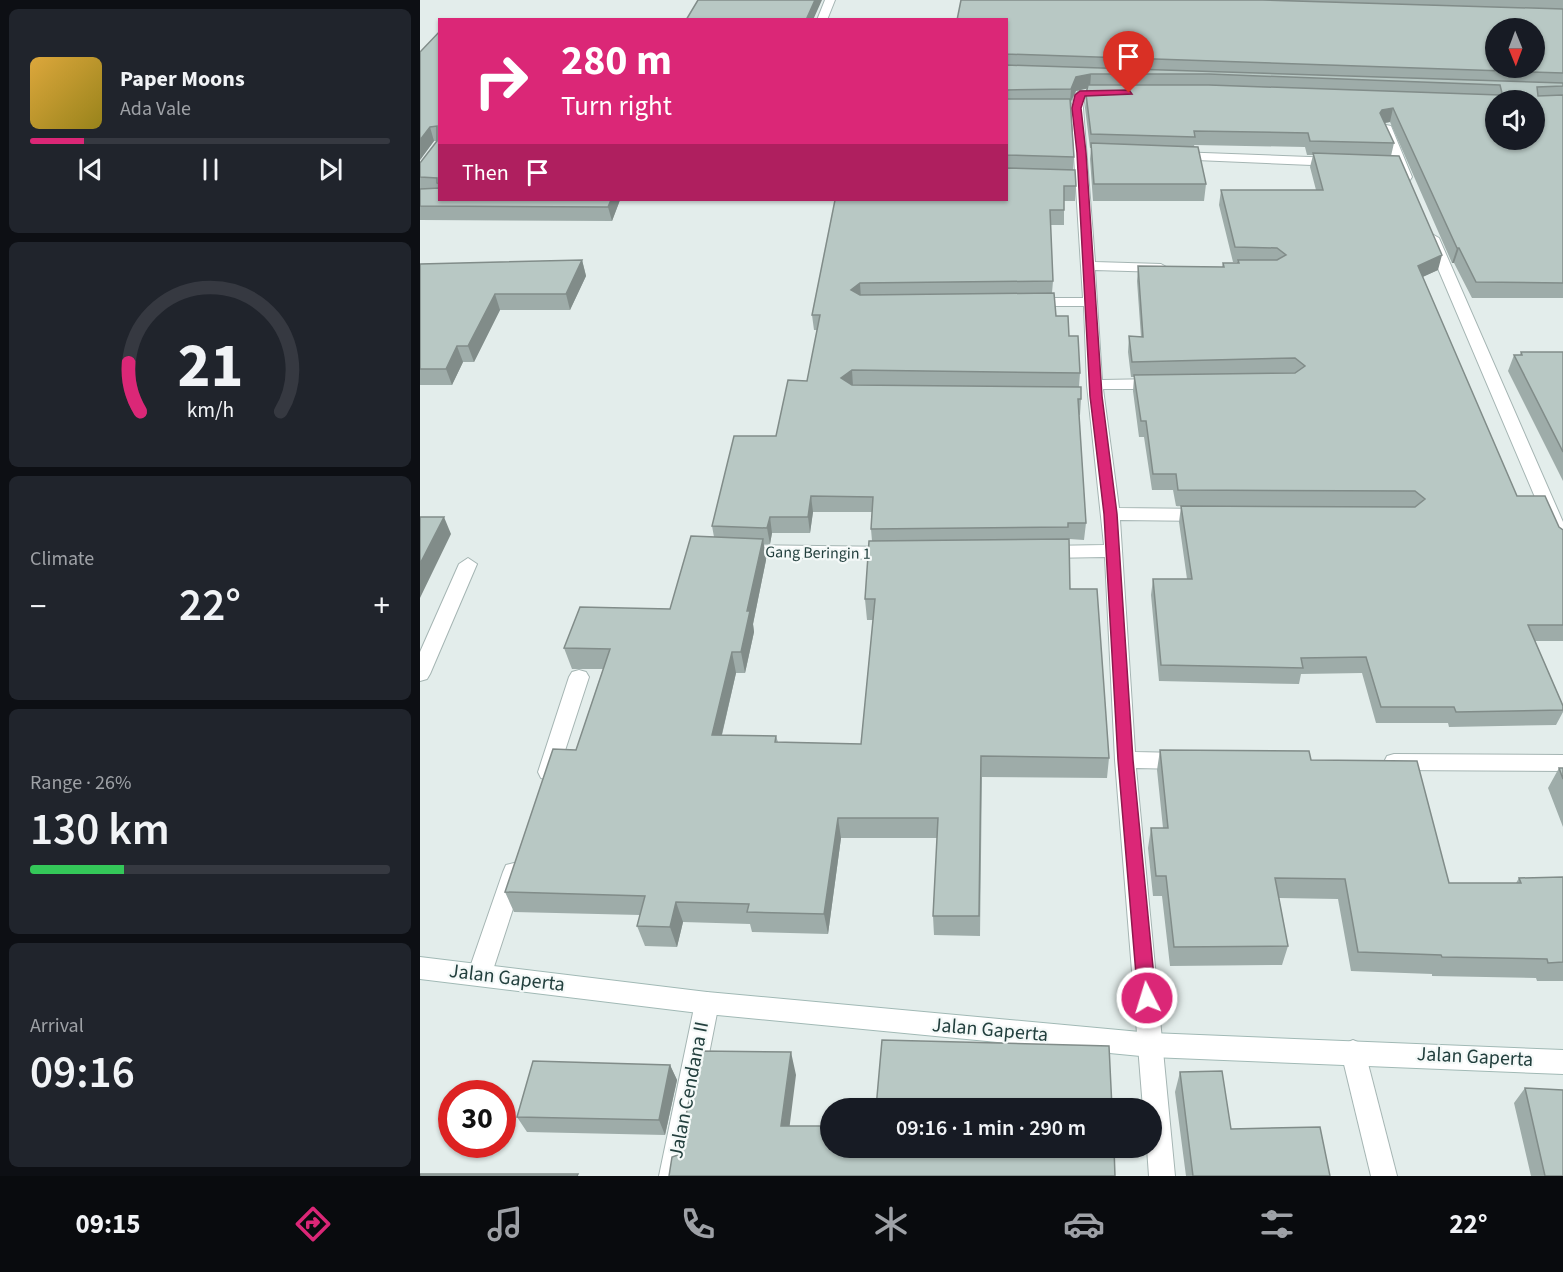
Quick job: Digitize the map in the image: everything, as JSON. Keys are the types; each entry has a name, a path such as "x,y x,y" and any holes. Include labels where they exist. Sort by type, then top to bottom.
{"street":[{"path":"823,18 830,0"},
{"path":"1120,93 1083,93 1071,108 1087,153 1077,178 1087,266 1092,393 1110,514 1125,760 1162,1176"},
{"path":"1385,126 1394,163 1414,196"},
{"path":"1168,156 1354,162"},
{"path":"1427,228 1563,542"},
{"path":"1087,266 1176,268"},
{"path":"1021,303 1089,302"},
{"path":"1092,393 1171,384"},
{"path":"1110,514 1225,515"},
{"name":"Gang Beringin 1","path":"729,551 913,553"},
{"path":"1029,552 1111,552"},
{"path":"420,674 468,564"},
{"path":"540,796 579,676"},
{"path":"1125,760 1196,761"},
{"path":"1374,762 1563,763"},
{"path":"480,973 522,851"},
{"name":"Jalan Gaperta","path":"420,968 480,973 707,1004 1151,1045 1563,1062"},
{"name":"Jalan Cendana II","path":"672,1176 707,1004"},
{"path":"1353,1052 1384,1176"}],"building":[{"path":"698,0 815,0 807,18 687,18"},
{"path":"961,0 1263,0 1563,9 1563,73 1545,72 1545,18 1485,18 1485,70 1008,54 1008,18 957,18"},
{"path":"438,33 438,183 437,178 420,177 420,163 437,141 437,126 430,127 420,140 420,52"},
{"path":"1008,65 1563,83 1563,86 1537,87 1537,90 1501,90 1500,85 1209,74 1091,74 1076,77 1071,89 1008,90"},
{"path":"1088,85 1209,85 1485,94 1485,150 1545,150 1545,96 1563,95 1563,283 1476,282 1457,248 1393,108 1382,110 1380,113 1394,143 1310,141 1308,133 1194,131 1195,137 1091,134 1086,94"},
{"path":"1008,99 1070,99 1074,157 1008,155"},
{"path":"1091,143 1198,147 1206,184 1094,184"},
{"path":"1313,153 1399,156 1442,255 1418,266 1517,496 1545,496 1559,527 1563,530 1563,625 1528,625 1563,710 1456,712 1454,707 1381,707 1366,657 1301,658 1303,668 1161,665 1153,579 1192,579 1181,506 1415,507 1425,499 1415,491 1178,490 1176,474 1153,474 1146,421 1141,421 1134,375 1295,373 1305,366 1295,358 1132,362 1129,336 1143,337 1138,266 1224,267 1223,263 1239,263 1238,260 1277,260 1286,255 1277,248 1235,247 1221,190 1323,190"},
{"path":"1008,168 1075,170 1076,186 1064,186 1064,210 1050,210 1053,281 860,283 851,290 860,295 1054,293 1056,316 1068,316 1069,336 1078,336 1080,373 852,370 841,378 852,385 1081,387 1081,399 1078,399 1086,523 1068,523 1068,527 871,529 873,497 811,496 808,517 770,517 767,528 712,526 734,436 776,436 788,380 807,381 820,315 812,315 835,201 1008,201"},
{"path":"438,188 438,201 611,201 608,207 420,206 420,189"},
{"path":"582,260 566,294 495,294 468,346 457,346 446,369 420,369 420,264"},
{"path":"1521,352 1563,352 1563,452 1514,355 1522,355"},
{"path":"420,517 444,517 420,564"},
{"path":"691,536 763,539 747,611 750,611 741,652 732,652 712,735 776,736 775,742 861,744 875,599 865,599 869,541 1069,539 1070,589 1097,589 1109,758 981,756 979,916 933,916 938,818 838,818 824,914 747,912 749,904 676,902 670,927 637,926 645,896 505,892 553,749 576,750 610,649 564,648 580,607 670,609"},
{"path":"1160,750 1309,751 1311,760 1417,761 1449,883 1521,883 1519,878 1563,877 1563,962 1548,963 1547,959 1442,957 1441,955 1358,952 1345,879 1275,878 1288,946 1174,947 1166,876 1156,876 1151,828 1168,828"},
{"path":"882,1040 1109,1046 1112,1098 877,1098"},
{"path":"699,1051 791,1052 781,1126 820,1126 820,1158 1114,1158 1115,1176 669,1176 672,1157 678,1155"},
{"path":"533,1061 670,1065 659,1120 517,1117"},
{"path":"1222,1071 1231,1129 1320,1127 1330,1176 1193,1176 1180,1072"},
{"path":"1525,1088 1563,1090 1563,1176 1545,1176"},
{"path":"420,1174 578,1174 577,1176 420,1176"}],"route":[{"path":"1129,93 1083,93 1080,95 1077,108 1082,153 1096,396 1110,514 1125,760 1147,998"}]}
